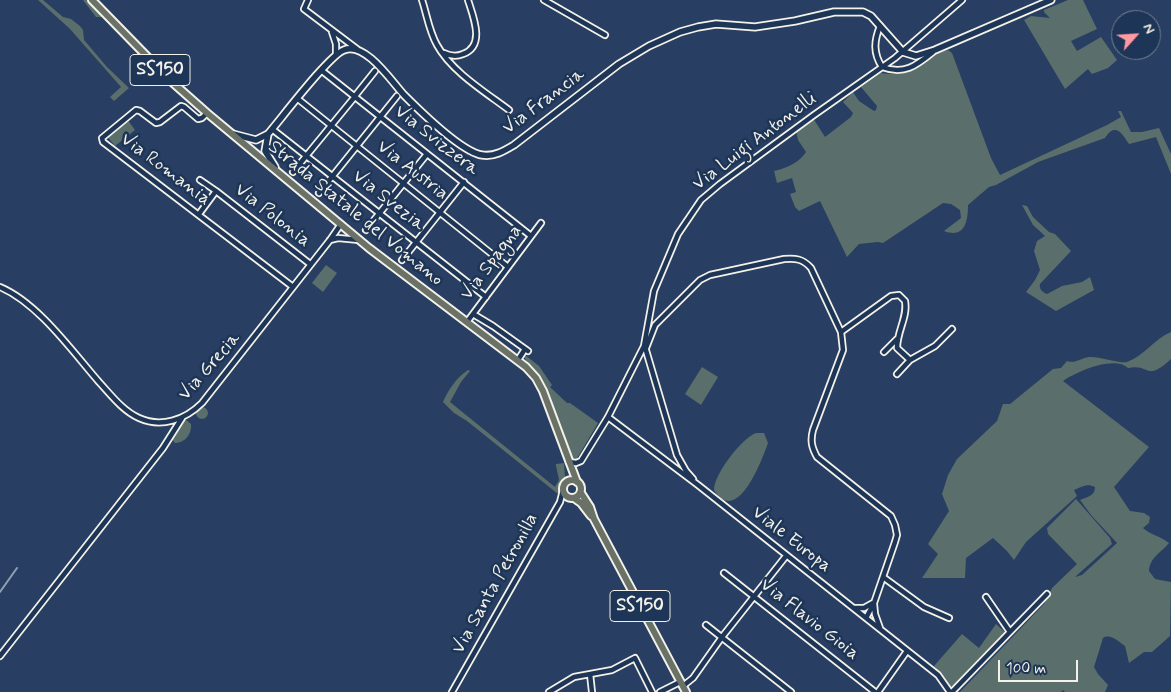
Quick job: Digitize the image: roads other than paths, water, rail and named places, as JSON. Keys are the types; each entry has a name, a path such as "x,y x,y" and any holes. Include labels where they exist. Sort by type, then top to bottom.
{"main road":[{"name":"Strada Statale del Vomano","path":"92,0 172,82 207,113 347,230 518,360 532,373 543,391 577,482"},
{"path":"880,26 902,52 916,56 935,50 1051,0"},
{"name":"Via Francia","path":"359,51 372,59 404,95 444,132 470,151 481,155 491,155 514,145 619,64 649,46 680,32 716,24 755,27 795,21 834,12 863,12 871,16 880,26"},
{"path":"254,152 336,54 350,48 359,51"},
{"path":"232,134 251,140 264,140"},
{"path":"264,140 268,157 282,176"},
{"path":"568,481 577,482 581,486 581,493 571,498 563,490 564,484 568,481 570,465"},
{"name":"SS150","path":"581,493 684,689"},
{"name":"SS150","path":"571,498 581,503 594,519"}],"street":[{"path":"308,0 304,9 359,51"},
{"path":"422,0 432,35 440,51 452,65 509,110"},
{"path":"440,51 450,56 456,56 469,51 473,46 476,40 475,24 468,0"},
{"path":"544,0 605,35"},
{"name":"Via Luigi Antonelli","path":"570,465 581,462 608,417 645,347 654,291 678,234 701,200 751,161 902,52 962,0"},
{"path":"880,26 875,46 876,57 882,67 897,71 904,70 922,61 935,50"},
{"path":"332,30 336,44 336,54"},
{"path":"342,38 344,47 342,50"},
{"name":"Via Svizzera","path":"321,70 354,98 380,116 531,236"},
{"path":"294,172 374,71"},
{"path":"319,193 396,96"},
{"name":"Via Austria","path":"298,99 508,267"},
{"name":"Via Romania","path":"207,113 198,119 181,106 156,123 136,110 102,138 102,142 293,287"},
{"name":"Via Svezia","path":"270,132 307,156 486,296"},
{"path":"366,230 427,154"},
{"name":"Via Polonia","path":"200,180 310,264"},
{"path":"402,260 464,182"},
{"name":"Via Polonia","path":"199,214 216,191"},
{"name":"Via Spagna","path":"468,322 541,222"},
{"name":"Via Grecia","path":"0,287 18,296 33,308 129,413 155,423 182,418 202,404 341,224"},
{"path":"338,238 347,230"},
{"path":"330,240 338,238 360,240"},
{"path":"698,485 686,471 678,455 645,347 655,324 700,280 710,275 784,259 797,258 811,268 841,332 843,350 813,430 811,439 813,450 817,457 891,516 895,524 896,535 874,603 866,618"},
{"path":"841,332 891,296 899,295 905,301 907,310 897,339 897,348 910,360"},
{"path":"473,314 526,350 518,360"},
{"path":"897,374 910,360 934,346 952,329"},
{"path":"884,352 897,339"},
{"name":"Viale Europa","path":"608,417 698,485 938,675 951,692"},
{"path":"0,656 164,448 182,418"},
{"name":"Via Santa Petronilla","path":"452,692 560,502 563,490"},
{"path":"560,502 571,498"},
{"path":"660,692 684,689 786,556"},
{"name":"Via Flavio Gioia","path":"724,573 876,692"},
{"path":"883,577 924,607 949,618"},
{"path":"951,692 1047,594"},
{"path":"986,597 1010,632"},
{"path":"853,608 864,608 874,603"},
{"path":"874,603 876,620 882,631"},
{"path":"706,624 791,692"},
{"path":"876,692 908,651"},
{"path":"549,692 574,677 612,670 635,658 652,692"},
{"path":"590,674 592,692"}],"waterway":[{"path":"0,592 17,568"}]}
